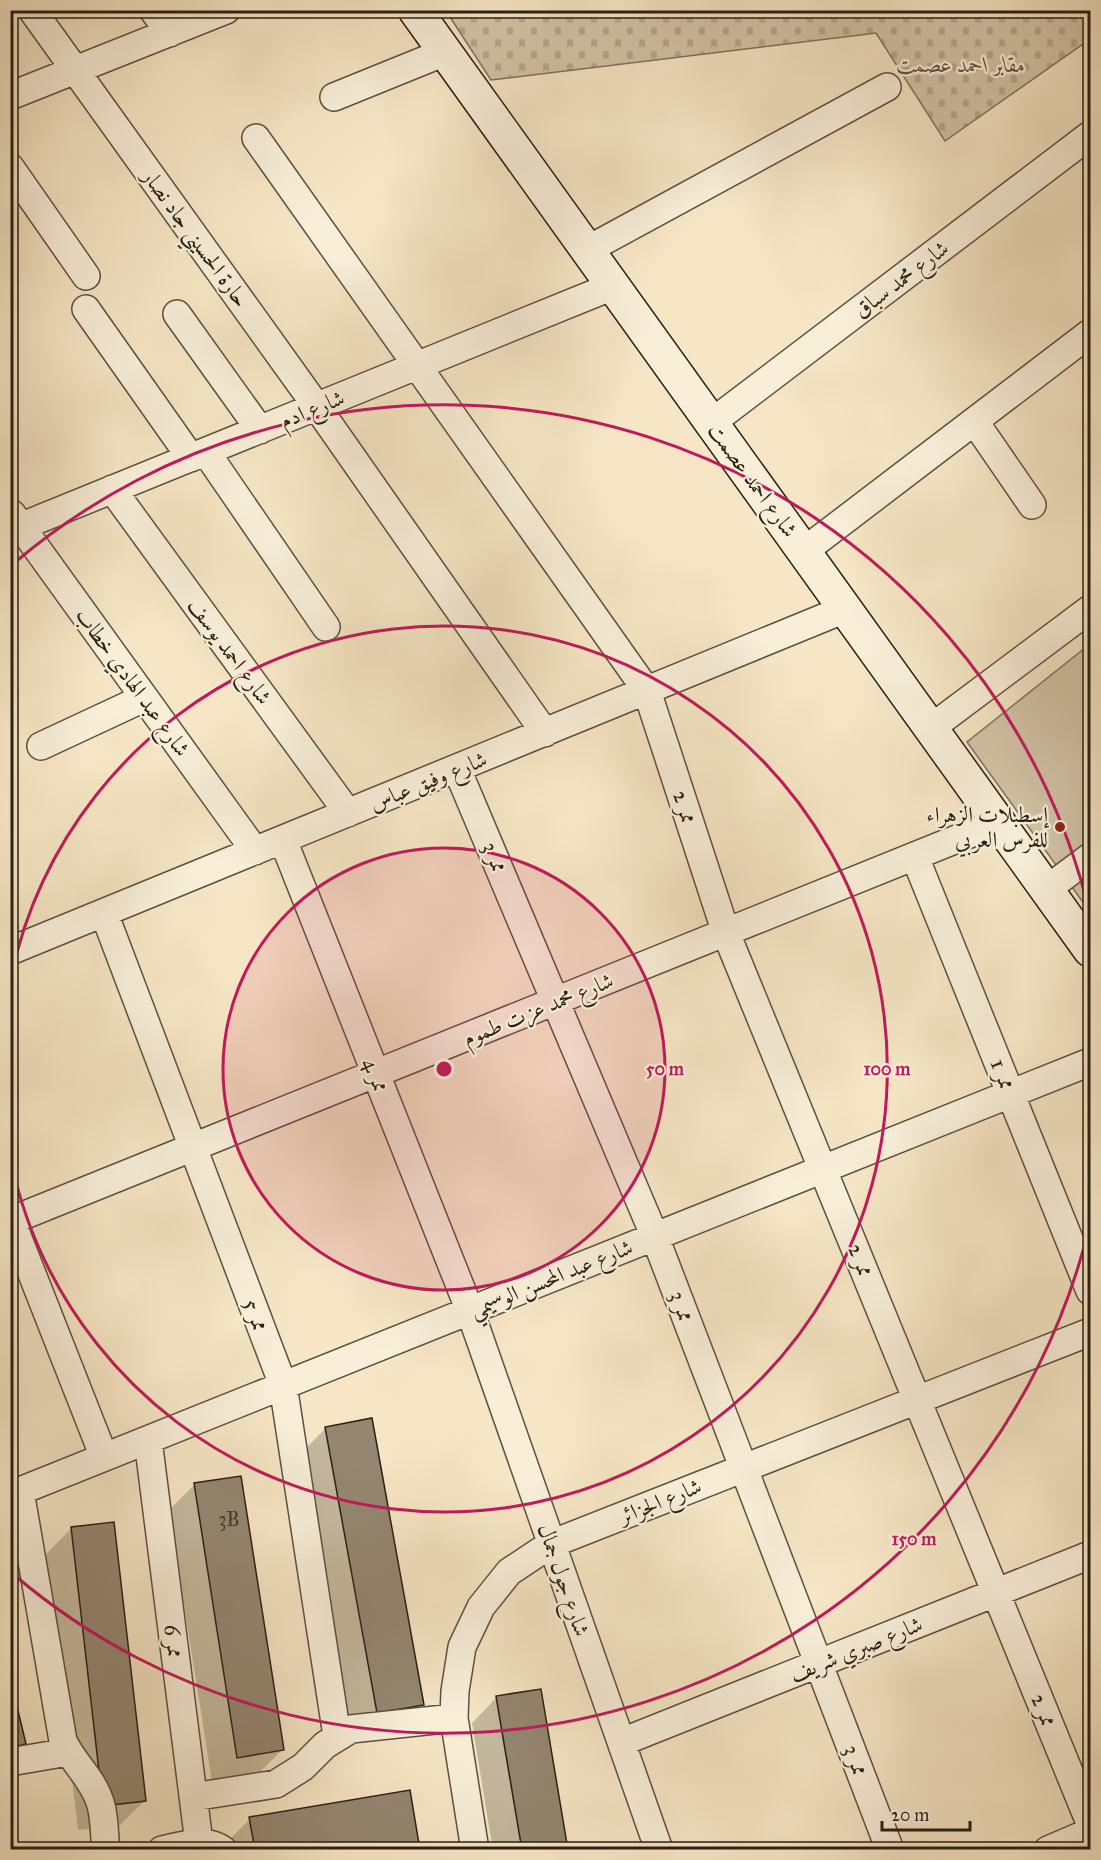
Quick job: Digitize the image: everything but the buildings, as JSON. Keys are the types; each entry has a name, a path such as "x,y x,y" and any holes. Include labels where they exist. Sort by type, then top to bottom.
{"main road":[{"name":"شارع احمد عصمت","path":"415,10 1090,950"}],"street":[{"name":"حارة الحسيني جاد نصار","path":"32,10 317,407 545,733"},
{"path":"153,10 170,33"},
{"path":"10,96 226,10"},
{"path":"334,97 445,52"},
{"path":"587,250 887,87"},
{"name":"شارع محمد سباق","path":"711,423 1090,135"},
{"name":"ممر 2","path":"256,138 647,691 726,933 1090,1823"},
{"path":"10,167 86,276"},
{"name":"شارع ادم","path":"14,523 112,489 613,286"},
{"path":"86,309 198,454 326,627"},
{"path":"177,314 260,430"},
{"path":"804,551 1090,333"},
{"path":"975,422 1032,505"},
{"name":"شارع احمد يوسف","path":"112,489 348,813"},
{"name":"شارع عبد الهادي خطاب","path":"14,523 255,851"},
{"name":"شارع وفيق عباس","path":"10,951 845,609"},
{"path":"931,728 1090,609"},
{"path":"41,746 144,698"},
{"name":"ممر 3","path":"457,769 655,1237 890,1850"},
{"name":"شارع محمد عزت طموم","path":"11,1220 999,822"},
{"name":"ممر 4","path":"283,840 470,1311"},
{"name":"ممر 1","path":"915,857 1090,1291"},
{"path":"1047,889 1090,857"},
{"name":"ممر 5","path":"104,913 283,1385 337,1736"},
{"name":"شارع عبد المحسن الوسيمي","path":"15,1493 1090,1062"},
{"path":"11,1220 104,1457"},
{"name":"شارع جول جمال","path":"470,1311 659,1850"},
{"name":"شارع الجزائر","path":"475,1850 454,1718 455,1691 462,1647 481,1606 509,1572 551,1544 1090,1332"},
{"name":"ممر 6","path":"148,1440 194,1797 211,1846"},
{"path":"15,1493 63,1741 68,1752 90,1782 100,1802 106,1850"},
{"name":"شارع صبري شريف","path":"622,1743 1090,1555"},
{"path":"194,1797 276,1784 303,1767 337,1736 351,1729 454,1718"},
{"path":"10,1762 68,1752"},
{"path":"1048,1850 1090,1832"},
{"path":"162,1850 211,1846"}],"green space":[{"name":"مقابر احمد عصمت","path":"1090,10 1090,39 945,141 876,33 491,80 446,11"},
{"name":"إسطبلات الزهراء للفرس العربي","path":"1090,644 1090,912 967,742"}],"place":[{"name":"إسطبلات الزهراء للفرس العربي","path":"1060,827"}]}
